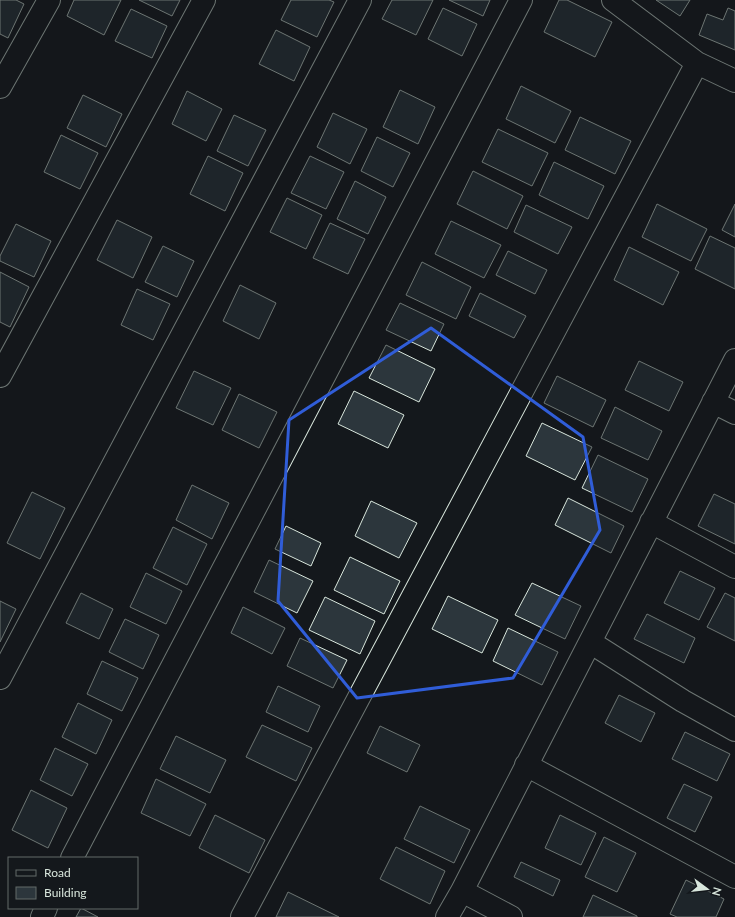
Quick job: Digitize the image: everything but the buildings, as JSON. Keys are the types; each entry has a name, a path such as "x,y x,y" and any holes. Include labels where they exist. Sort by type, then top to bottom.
{"street":[{"path":"0,87 49,0"},
{"path":"0,376 204,0"},
{"path":"0,678 360,0"},
{"path":"73,857 521,0"},
{"path":"613,0 696,63 735,81"},
{"path":"242,917 696,63"},
{"path":"446,917 462,891 735,360"},
{"path":"713,402 735,413"},
{"path":"651,522 735,567"},
{"path":"590,642 683,701 735,730"},
{"path":"526,765 735,877"},
{"path":"462,891 511,917"}],"highlighted area":[{"path":"431,328 583,437 600,530 513,678 357,698 278,601 289,420"}]}
